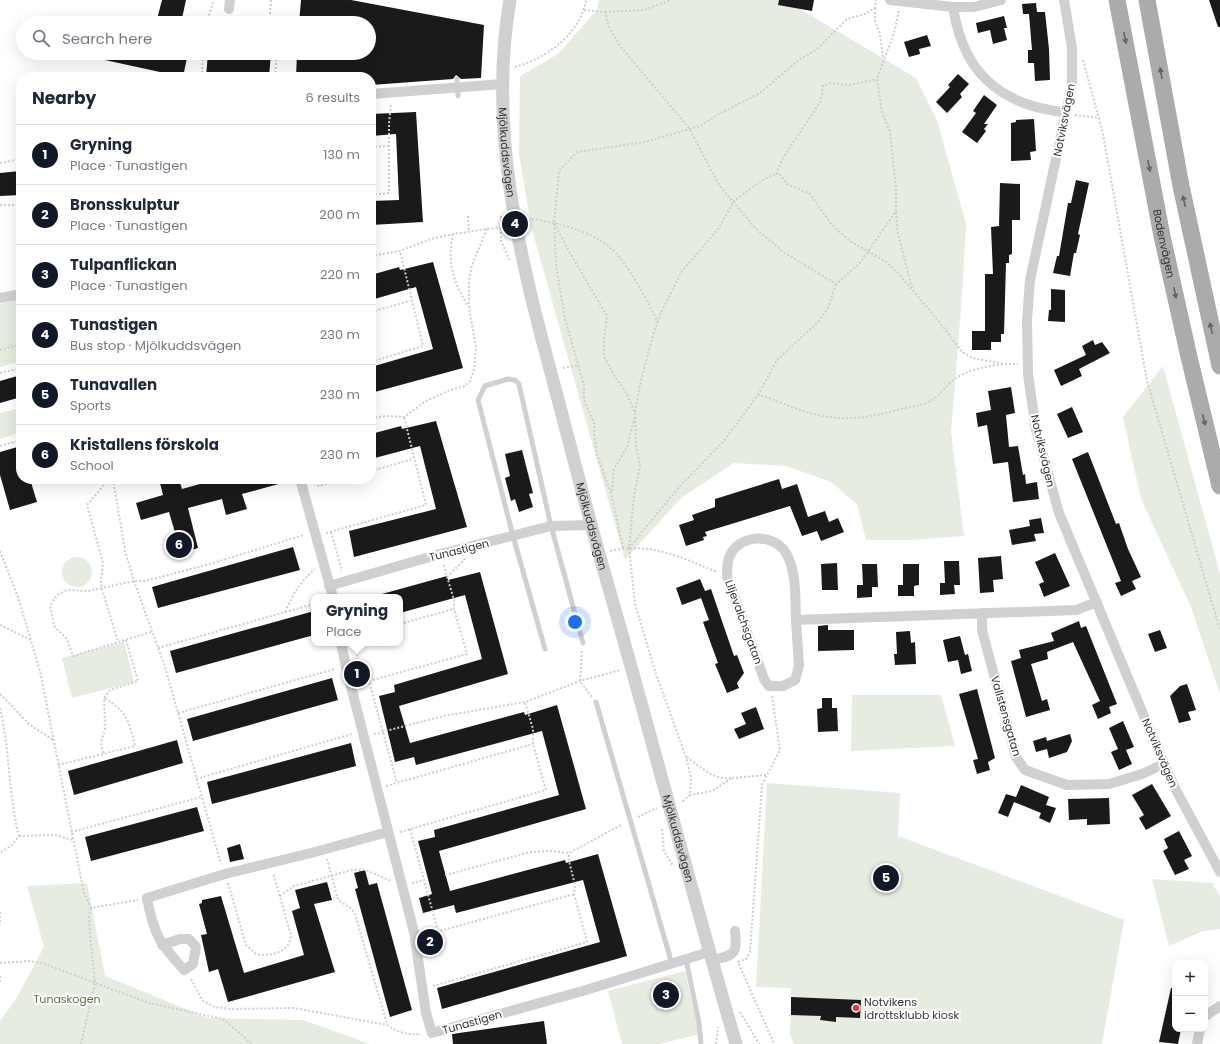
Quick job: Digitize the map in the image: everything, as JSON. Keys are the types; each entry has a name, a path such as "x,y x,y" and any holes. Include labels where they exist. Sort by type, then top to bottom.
{"main road":[{"name":"Bodenvägen","path":"1117,0 1162,236 1220,486"},
{"path":"1148,0 1181,186 1220,366"}],"street":[{"name":"Mjölkuddsvägen","path":"510,0 503,65 503,84 508,183 523,268 591,524 710,957 736,1044"},
{"path":"890,0 953,7 974,7 1001,0"},
{"name":"Notviksvägen","path":"1064,0 1072,48 1072,84 1030,280 1027,321 1028,374 1036,430 1059,513 1164,764 1176,790 1220,872"},
{"path":"953,7 957,29 970,59 986,80 1000,92 1020,102 1066,113"},
{"path":"376,94 503,84"},
{"path":"0,298 16,295"},
{"path":"301,484 332,594"},
{"name":"Tunastigen","path":"329,586 440,554 551,526 591,524"},
{"name":"Liljevalchsgatan","path":"756,538 765,539 783,549 792,566 799,666 795,680 783,686 769,686 764,679 727,576 728,558 738,546 746,540 756,538"},
{"path":"796,620 1076,610 1097,602"},
{"name":"Vallstensgatan","path":"982,613 982,630 1016,757 1025,770 1067,785 1109,784 1142,774 1164,764"},
{"name":"Tunastigen","path":"342,646 346,667 366,736 388,832 415,936 426,1013 432,1033 586,990 686,959 726,956 734,952 737,945 735,931"},
{"path":"162,945 180,939 189,939 193,943 196,951 194,960 190,967 184,970 162,945 156,935 147,898 227,878 388,832"},
{"path":"1208,1014 1220,1006"},
{"path":"1197,1044 1199,1032"}],"lane":[{"path":"545,649 513,536 478,400 485,386 508,379 515,380 519,384 551,526 583,643"},
{"path":"596,702 672,964"},
{"path":"686,959 693,987 700,1044"}],"path":[{"path":"208,16 214,0"},
{"path":"271,0 271,16"},
{"path":"503,65 515,67 541,57 578,24 584,10 586,0"},
{"path":"584,10 605,12 644,10 671,0"},
{"path":"876,0 874,20 880,34 883,59"},
{"path":"901,2 894,32 877,79 882,112 890,132 896,188 898,234 912,289"},
{"path":"623,548 611,493 597,455 594,434 595,425 584,400 584,385 565,319 556,265 554,223 559,171 577,152 645,142 700,126 717,115 760,93 800,59 816,50 847,19 865,14 875,8"},
{"path":"605,12 609,26 620,46 689,128 719,185 756,228 785,252 836,284"},
{"path":"1083,58 1100,118 1118,210 1147,381 1220,630"},
{"path":"202,72 203,60"},
{"path":"275,72 276,60"},
{"path":"775,175 783,158 822,101 823,86 830,83 850,85 877,79"},
{"path":"376,195 388,194 389,192 389,124 391,101"},
{"path":"1066,113 1100,118"},
{"path":"376,147 389,146"},
{"path":"0,163 16,160"},
{"path":"611,493 614,469 627,447 633,429 641,380 653,335 661,312 682,271 720,228 734,202 764,179 779,173 787,184 810,194 832,225 858,247 868,250 886,262 912,289 962,352 973,358 1004,364"},
{"path":"0,205 16,205"},
{"path":"629,548 679,487 723,442 758,395 777,360 819,322 828,308 836,284 860,263 896,211"},
{"path":"468,216 469,232"},
{"path":"525,220 533,219 554,223 585,233 615,252 642,291 658,323"},
{"path":"554,223 607,316 604,356 615,377 626,392 635,413 636,446 640,466 634,495 629,548 630,570 637,610 654,671 686,757 691,777 690,795"},
{"path":"376,255 400,251 431,239 453,234 501,227"},
{"path":"376,417 388,416 404,417 426,401 450,390 465,386 470,380 474,369 476,348 469,308 470,280 472,265 487,229"},
{"path":"453,234 450,253 454,280 469,308"},
{"path":"376,361 422,348 410,301 400,251"},
{"path":"376,311 410,301"},
{"path":"0,350 16,345"},
{"path":"758,395 772,398 796,409 822,417 853,419 877,416 933,400 953,380 962,375 988,366 1019,364"},
{"path":"559,369 579,366"},
{"path":"0,374 16,369"},
{"path":"151,632 73,656 68,642 56,628 52,619 50,606 53,599 59,594 71,590 88,591 134,581 145,581 202,566 308,534 315,535 331,532 426,505 427,503 413,459 414,455 404,417"},
{"path":"0,446 16,441"},
{"path":"376,470 413,459"},
{"path":"105,484 86,505 103,563 101,582 102,589 118,642"},
{"path":"114,484 125,550 178,713 219,860 227,878 246,945 256,954 263,956 277,954 290,941 291,936 271,868"},
{"path":"316,484 319,486 326,484"},
{"path":"331,532 345,581"},
{"path":"447,577 472,552 474,546"},
{"path":"609,551 623,548 647,548 668,552 727,576"},
{"path":"0,551 31,640 40,671 84,893 91,908 89,916 95,983 81,1044"},
{"path":"369,681 467,654 454,609 455,604 440,554"},
{"path":"285,612 295,589 318,567"},
{"path":"158,648 311,605"},
{"path":"403,623 454,609"},
{"path":"0,625 31,640"},
{"path":"103,754 101,743 105,730 104,698 110,690 138,681 126,640"},
{"path":"583,643 580,681 596,702"},
{"path":"360,646 357,656 358,665 369,681 397,783"},
{"path":"178,713 316,673 358,665"},
{"path":"196,779 351,734 358,733 366,736 444,716 525,702 580,681 622,670"},
{"path":"769,686 780,750 776,761 766,775 762,785 750,952 746,959 738,962 774,1044"},
{"path":"0,694 29,724 53,740"},
{"path":"58,765 135,746 127,716 112,702 104,698"},
{"path":"388,832 394,834 546,790 547,789 533,744 533,729 525,702"},
{"path":"0,708 5,731 13,814 18,836 12,845 0,853"},
{"path":"378,788 533,744"},
{"path":"686,757 716,776 725,779 766,775"},
{"path":"679,806 690,795 712,791 732,778"},
{"path":"71,832 201,798"},
{"path":"445,875 531,852 552,851 569,853 631,820 659,808"},
{"path":"410,829 438,931"},
{"path":"18,836 55,835 73,840"},
{"path":"325,852 338,900 352,909 355,914 387,1025"},
{"path":"430,984 432,986 587,942 574,894 575,885 569,861 569,853"},
{"path":"280,896 294,886 352,870 366,870 399,886 424,880"},
{"path":"422,936 574,894"},
{"path":"91,908 147,898"},
{"path":"0,912 0,925"},
{"path":"0,962 29,961 42,963 149,1003 223,1019 252,1044"},
{"path":"184,970 189,975 202,1000 214,1007 231,1009 294,1008 387,1025 398,1032 409,1035 432,1033"},
{"path":"0,976 0,984"},
{"path":"736,1006 759,1044"},
{"path":"716,1044 720,1021"}],"green space":[{"path":"599,0 785,0 916,78 937,120 966,224 951,432 964,536 911,540 866,540 857,504 831,482 786,466 734,463 681,498 625,560 531,226 519,154 520,76 558,54 597,10"},
{"path":"16,299 16,362 0,367 0,304"},
{"path":"1163,366 1220,574 1220,694 1191,607 1141,499 1123,417"},
{"path":"16,409 16,434 0,439 0,413"},
{"path":"77,557 88,561 92,572 88,583 77,587 66,583 62,572 66,561"},
{"path":"124,642 134,682 72,698 62,658"},
{"path":"852,695 941,695 955,746 851,751"},
{"path":"767,783 900,793 898,836 1124,920 1102,1044 794,1044 790,1035 791,988 756,987"},
{"path":"1152,879 1212,883 1220,896 1220,929 1203,931 1169,946"},
{"name":"Tunaskogen","path":"87,883 105,976 208,1018 303,1020 370,1044 0,1044 0,1021 16,999 44,947 27,886"},
{"path":"685,971 699,1034 660,1044 622,1044 608,991"}],"building":[{"path":"162,0 186,0 183,16 158,16"},
{"path":"301,0 351,0 484,25 481,78 461,79 456,75 453,79 376,85 376,72 296,72 297,60 376,60 376,16 300,16"},
{"path":"779,0 814,0 812,11 778,5"},
{"path":"1209,0 1220,0 1220,27 1218,27"},
{"path":"1036,3 1037,12 1045,12 1049,49 1050,80 1035,81 1034,63 1028,63 1028,50 1032,50 1029,14 1023,14 1022,4"},
{"path":"1004,16 1007,28 1004,28 1007,40 993,44 990,30 978,33 976,23"},
{"path":"927,35 931,46 919,49 920,54 909,57 904,42"},
{"path":"105,60 187,60 184,72 160,72"},
{"path":"207,60 270,60 269,72 206,72"},
{"path":"958,74 969,84 960,94 962,97 947,113 936,102 950,87 948,85"},
{"path":"984,95 997,105 984,124 988,124 984,129 986,131 977,143 962,132 976,113 973,111"},
{"path":"416,112 423,222 376,225 376,201 399,200 396,134 376,136 376,114"},
{"path":"1034,119 1036,151 1030,152 1031,160 1011,161 1011,123 1016,122 1016,120"},
{"path":"16,171 16,195 0,196 0,173"},
{"path":"1076,180 1089,183 1078,234 1080,235 1076,253 1074,253 1070,276 1053,273 1057,256 1059,256 1068,203 1071,203"},
{"path":"1000,183 1020,184 1020,220 1012,220 1012,254 1009,255 1009,263 1006,263 1004,334 1001,334 1001,342 991,342 991,350 972,350 972,331 985,331 985,274 993,274 991,227 999,226"},
{"path":"433,262 463,368 376,392 376,366 433,349 416,287 376,299 376,274 399,267 400,270"},
{"path":"1051,289 1065,290 1065,322 1048,321 1049,310 1051,310"},
{"path":"1093,340 1095,345 1102,342 1110,353 1079,369 1082,376 1061,386 1054,370 1086,355 1082,346"},
{"path":"16,376 16,398 0,403 0,381"},
{"path":"1011,387 1015,413 1006,415 1009,447 1018,446 1026,484 1037,482 1039,499 1013,502 1008,462 993,464 987,425 978,427 976,413 991,410 988,391"},
{"path":"1072,407 1083,432 1068,438 1057,414"},
{"path":"436,421 467,527 354,557 349,531 436,509 420,446 376,458 376,433 401,426 402,429"},
{"path":"16,447 16,484 32,484 37,502 10,510 0,475 0,452"},
{"path":"522,450 533,493 529,494 533,507 519,512 515,499 511,501 505,478 510,476 505,454"},
{"path":"1088,452 1116,524 1119,523 1128,549 1141,577 1132,581 1136,589 1121,596 1115,583 1121,581 1072,459"},
{"path":"779,479 782,489 797,484 808,517 825,511 829,522 838,518 844,532 821,541 817,531 802,536 790,506 705,532 707,536 703,537 704,540 686,546 679,525 694,520 692,515 715,507 715,499"},
{"path":"160,484 180,484 182,489 200,484 279,484 242,494 247,509 226,515 222,499 188,508 198,548 181,553 169,512 141,520 136,503 163,495"},
{"path":"1041,518 1044,533 1034,534 1036,541 1012,545 1009,530 1030,526 1029,520"},
{"path":"293,547 300,570 158,608 152,587"},
{"path":"1055,553 1070,586 1044,597 1039,584 1044,582 1035,562"},
{"path":"1001,556 1003,579 993,580 994,592 980,593 978,558"},
{"path":"944,561 959,561 960,585 954,585 955,594 940,595 940,583 945,583"},
{"path":"837,563 838,590 822,590 821,564"},
{"path":"862,564 877,564 878,587 872,587 872,597 857,598 857,585 863,585"},
{"path":"903,564 919,564 919,585 914,586 914,596 898,596 898,585 903,585"},
{"path":"480,572 508,674 399,706 410,743 524,712 525,715 557,705 586,809 439,851 450,891 565,860 566,863 598,854 627,956 442,1009 437,988 600,942 583,880 456,913 454,905 423,913 419,898 432,894 418,841 435,837 434,830 559,795 542,731 416,765 414,757 395,762 379,696 395,692 394,685 482,659 465,595 403,612 403,594 382,594 447,576 448,580"},
{"path":"700,579 705,591 711,589 734,656 737,655 744,673 737,683 739,688 727,693 715,664 718,663 703,622 709,620 701,598 682,605 676,588"},
{"path":"311,612 311,636 176,673 170,651"},
{"path":"1079,621 1081,628 1086,626 1117,704 1109,707 1111,713 1098,719 1092,705 1100,701 1073,642 1047,652 1048,659 1031,664 1042,701 1047,699 1050,710 1026,717 1011,661 1021,658 1019,650 1054,641 1051,633"},
{"path":"828,625 828,630 854,630 854,650 818,651 818,626"},
{"path":"1160,630 1167,648 1155,652 1148,634"},
{"path":"910,631 911,643 915,642 916,664 895,665 894,654 897,654 896,632"},
{"path":"960,636 965,655 968,654 972,671 961,674 958,660 948,662 943,640"},
{"path":"332,678 338,700 193,741 187,719"},
{"path":"1187,684 1196,710 1188,712 1191,720 1179,723 1170,696 1180,686"},
{"path":"977,689 995,758 988,762 990,770 977,774 973,760 978,759 959,694"},
{"path":"822,698 832,698 832,708 837,708 838,731 818,732 817,709 822,708"},
{"path":"756,707 764,729 739,739 734,729 746,724 741,713"},
{"path":"1123,721 1134,747 1126,750 1132,764 1119,770 1111,752 1118,749 1109,728"},
{"path":"1070,734 1072,741 1067,752 1049,758 1047,749 1036,752 1033,741 1046,737 1047,741"},
{"path":"177,740 183,763 74,795 68,771"},
{"path":"351,743 356,766 212,804 207,782"},
{"path":"1152,784 1171,816 1146,830 1139,818 1144,815 1132,795"},
{"path":"1021,785 1049,797 1046,805 1056,808 1050,823 1039,818 1041,813 1014,802"},
{"path":"1006,794 1016,797 1008,817 998,813"},
{"path":"1109,798 1110,824 1087,825 1087,819 1069,820 1068,799"},
{"path":"197,807 204,831 91,861 85,837"},
{"path":"1179,831 1192,856 1184,860 1189,869 1175,875 1163,851 1168,848 1164,839"},
{"path":"240,844 244,859 230,862 227,848"},
{"path":"365,870 369,885 377,883 412,1010 390,1017 355,889 358,888 354,873"},
{"path":"327,882 332,900 314,904 335,972 228,1002 218,969 209,972 201,935 207,934 199,904 202,903 202,900 221,896 244,973 304,955 292,911 300,908 295,890"},
{"path":"1172,988 1172,1032 1180,1032 1178,1044 1159,1042"},
{"path":"791,997 861,1000 860,1018 836,1017 836,1022 820,1020 821,1016 791,1015"},
{"path":"544,1021 547,1044 453,1044 452,1034"}],"place":[{"name":"Tunastigen","path":"515,224"},
{"name":"Kristallens förskola","path":"179,545"},
{"name":"Gryning","path":"357,674"},
{"name":"Tunavallen","path":"886,878"},
{"name":"Bronsskulptur","path":"430,942"},
{"name":"Tulpanflickan","path":"666,995"},
{"name":"Notvikens idrottsklubb kiosk","path":"856,1008"}]}
